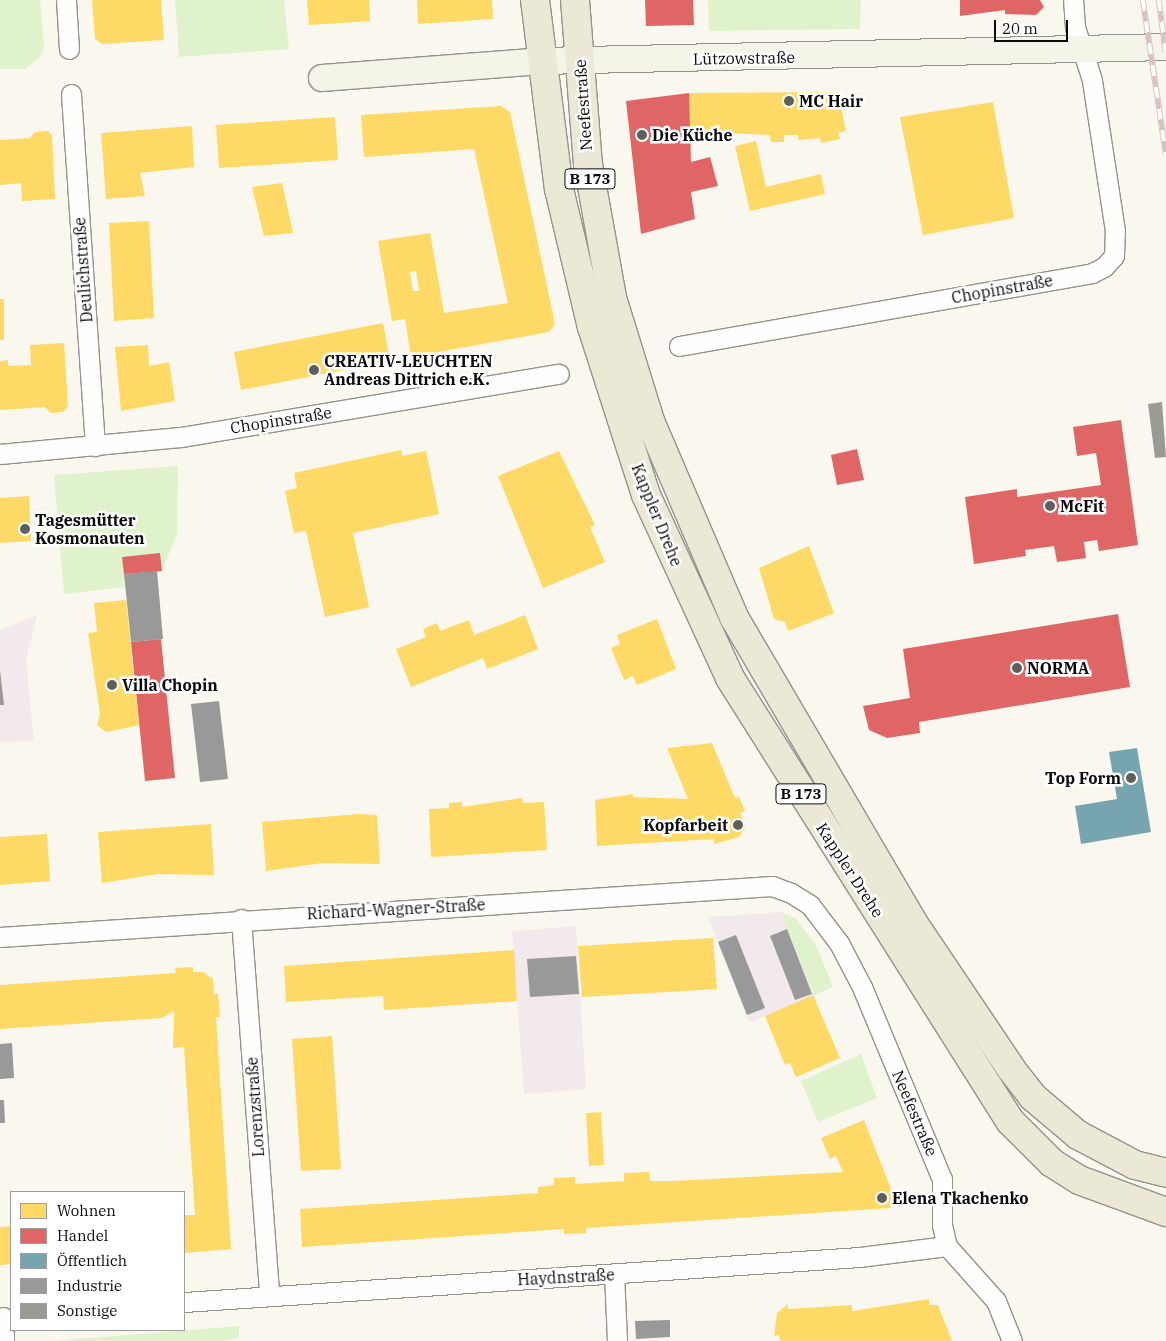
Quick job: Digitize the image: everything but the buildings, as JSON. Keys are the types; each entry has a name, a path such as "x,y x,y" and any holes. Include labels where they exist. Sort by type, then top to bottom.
{"main road":[{"name":"Neefestraße","path":"535,0 541,61 576,271"},
{"name":"Neefestraße","path":"575,0 588,164 612,298"},
{"name":"Kappler Drehe","path":"576,271 646,495 695,606 756,724 1010,1120 1052,1163 1080,1180 1166,1212"},
{"name":"Kappler Drehe","path":"612,298 650,421 706,560 758,663 912,921 992,1043 1033,1097 1078,1135 1105,1151 1166,1173"}],"street":[{"path":"66,0 69,49"},
{"path":"1073,0 1075,27 1084,51"},
{"name":"Lützowstraße","path":"322,78 541,61 1084,51 1166,47"},
{"name":"Chopinstraße","path":"679,346 1092,273 1104,267 1114,256 1115,231 1084,51"},
{"name":"Deulichstraße","path":"71,94 95,446"},
{"name":"Chopinstraße","path":"0,454 181,437 560,374"},
{"name":"Richard-Wagner-Straße","path":"0,937 242,919 772,886 791,893"},
{"name":"Neefestraße","path":"791,893 810,905 839,943 862,987 942,1179 942,1225 947,1246"},
{"name":"Lorenzstraße","path":"242,919 269,1295"},
{"path":"947,1246 996,1301 1012,1341"},
{"name":"Haydnstraße","path":"185,1302 614,1274 947,1246"},
{"path":"614,1274 617,1341"},
{"path":"4,1341 5,1317"}],"shaded area":[{"path":"37,615 26,659 34,741 0,742 0,630"},
{"path":"781,912 814,995 749,1023 708,917"},
{"path":"576,926 586,1089 524,1094 512,931"}],"green space":[{"path":"0,0 40,0 44,47 39,58 25,69 0,69"},
{"path":"175,0 284,0 289,49 179,57"},
{"path":"708,0 861,0 860,29 709,31"},
{"path":"178,466 177,534 162,571 124,575 125,587 64,594 54,475"},
{"path":"781,912 796,919 816,945 833,987 814,995"},
{"path":"861,1054 877,1098 818,1122 801,1081"},
{"path":"239,1326 239,1338 223,1341 52,1341 185,1331"}],"railway":[{"path":"1143,0 1166,153"},
{"path":"1159,0 1166,53"}],"place":[{"name":"MC Hair","path":"789,101"},
{"name":"Die Küche","path":"642,135"},
{"name":"CREATIV-LEUCHTEN Andreas Dittrich e.K.","path":"314,370"},
{"name":"McFit","path":"1050,506"},
{"name":"Tagesmütter Kosmonauten","path":"25,529"},
{"name":"NORMA","path":"1017,668"},
{"name":"Villa Chopin","path":"112,685"},
{"name":"Top Form","path":"1131,778"},
{"name":"Kopfarbeit","path":"738,825"},
{"name":"Elena Tkachenko","path":"882,1198"}]}
